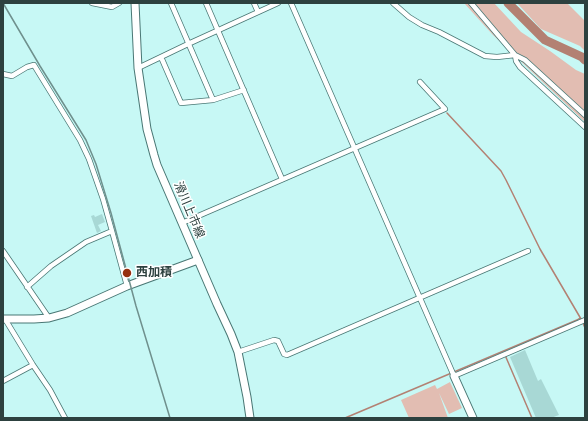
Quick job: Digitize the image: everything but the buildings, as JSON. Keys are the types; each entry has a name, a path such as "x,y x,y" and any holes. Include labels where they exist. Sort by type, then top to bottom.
{"main road":[{"name":"滑川上市線","path":"135,3 138,68 144,114 154,155 217,304 232,334 238,352 250,418"},
{"path":"4,319 49,318 66,313 127,286 198,260"},
{"path":"454,376 473,418"}],"street":[{"path":"92,3 112,7 119,3"},
{"path":"171,3 213,100"},
{"path":"206,3 282,179"},
{"path":"254,3 258,12"},
{"path":"138,68 278,3"},
{"path":"291,3 454,376 585,320"},
{"path":"394,3 409,17 422,25 486,56 515,55"},
{"path":"471,3 515,55 525,60 585,115"},
{"path":"515,55 516,61 520,67 585,127"},
{"path":"161,57 181,103 213,100 244,90"},
{"path":"3,74 12,76 26,66 34,65 80,140 99,186 127,286"},
{"path":"182,223 445,109 420,82"},
{"path":"27,287 51,266 86,242 112,231"},
{"path":"3,251 49,318"},
{"path":"238,352 274,340 278,341 284,354 287,355 528,251"},
{"path":"4,319 32,365 50,390 65,418"},
{"path":"3,381 32,365"}],"shaded area":[{"path":"464,3 494,3 521,32 576,70 585,74 585,122 493,35"},
{"path":"517,3 567,3 585,21 585,51 580,46 541,29"},
{"path":"450,382 462,408 449,414 439,393 448,418 409,418 401,400 435,385 437,389"}],"waterway":[{"path":"508,3 545,40 582,57 585,60"},
{"path":"447,113 501,171 540,249 581,319"},
{"path":"345,418 580,318"},
{"path":"583,323 585,328"},
{"path":"505,355 532,418"}],"railway":[{"path":"3,3 86,140 96,164 136,306 170,418"}],"place":[{"name":"西加積","path":"127,273"}]}
